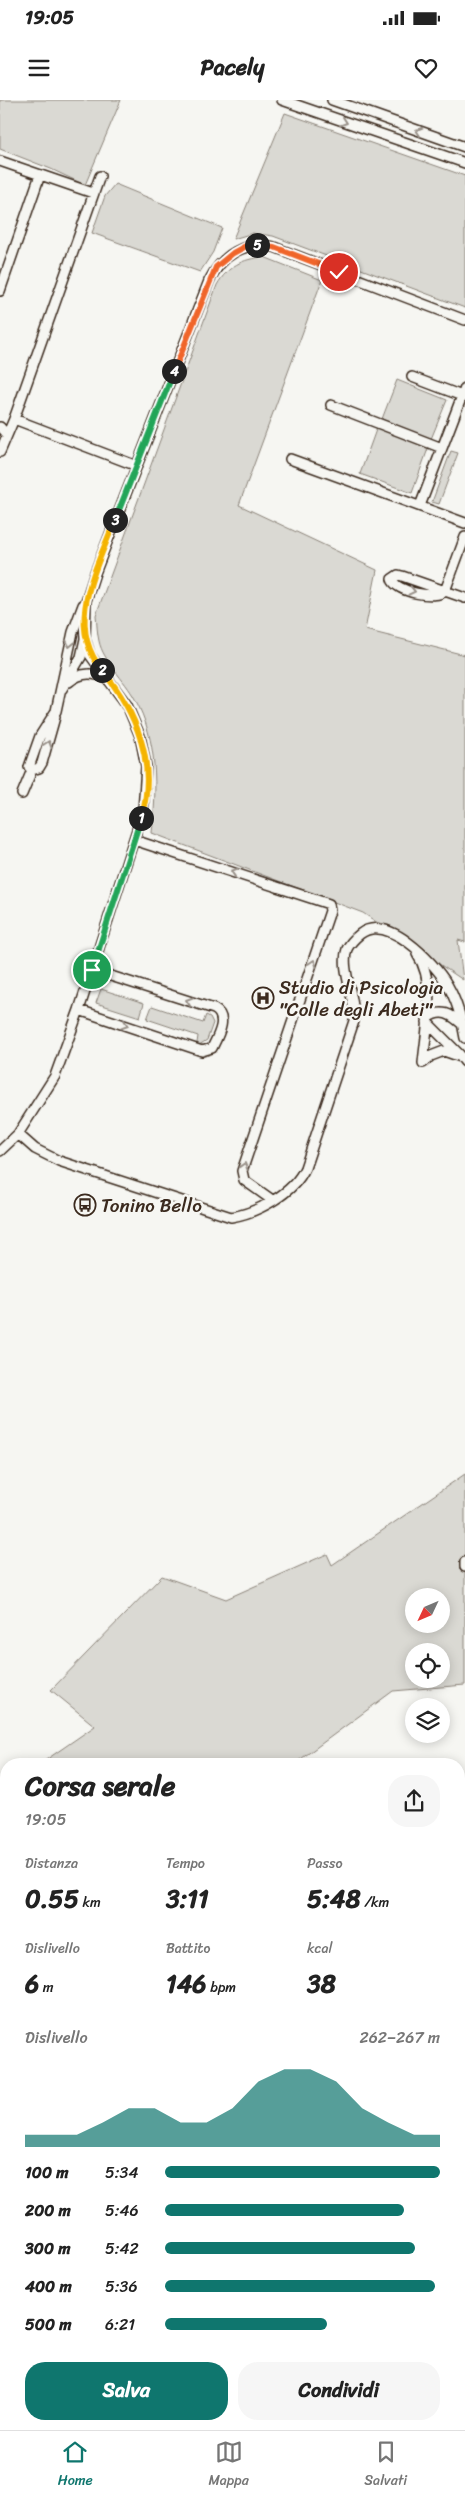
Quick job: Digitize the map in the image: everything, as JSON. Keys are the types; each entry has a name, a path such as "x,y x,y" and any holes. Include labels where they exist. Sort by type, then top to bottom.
{"street":[{"path":"282,100 465,163"},
{"path":"332,100 465,147"},
{"path":"0,161 93,193"},
{"path":"0,291 40,175"},
{"path":"0,452 14,419 100,176"},
{"path":"22,794 32,770 35,771 42,763 54,724 73,632 212,274 222,261 246,246 261,245 274,247 465,320"},
{"path":"412,377 463,392 420,506"},
{"path":"330,405 442,448"},
{"path":"14,419 137,466"},
{"path":"0,427 7,435"},
{"path":"290,458 465,523"},
{"path":"465,537 445,591 440,595 433,596 399,588 394,585 392,580 398,575 445,591 465,598"},
{"path":"62,690 78,665 85,639 86,601"},
{"path":"0,1151 18,1134 55,1076 79,1010 143,811 146,766 135,722 127,705 90,654 85,639"},
{"path":"62,690 70,680 82,674 96,674 111,681"},
{"path":"134,840 329,904 330,911 242,1171 244,1180 272,1200"},
{"path":"18,1134 35,1149 52,1159 231,1217 247,1214 272,1200 295,1184 305,1168 352,1027 354,1008 347,967 348,949 359,934 375,928 388,930 431,963 447,984 458,1006 465,1038"},
{"path":"412,947 426,973 427,1020 423,1063 431,1056 444,1051 463,1060"},
{"path":"79,1010 202,1051 212,1048 222,1021 220,1014 214,1009 92,970"},
{"path":"427,1020 433,1014 444,1012 455,1017 463,1025"},
{"path":"427,1020 449,1042 463,1060"},
{"path":"465,1562 465,1567"}],"shaded area":[{"path":"0,100 121,100 85,185 0,149"},
{"path":"285,113 465,176 465,308 273,236 253,233 233,239"},
{"path":"115,184 222,228 213,252 200,272 92,233 105,196"},
{"path":"264,257 322,280 239,505 377,570 365,630 465,655 465,942 458,940 463,980 363,913 152,833 155,781 152,748 148,731 135,699 105,656 99,641 96,615 217,285 221,278 236,265"},
{"path":"397,380 447,400 431,439 382,419"},
{"path":"377,427 429,446 412,493 360,474"},
{"path":"451,451 458,453 439,504 432,502"},
{"path":"101,989 144,1003 140,1017 96,1003"},
{"path":"152,1006 203,1023 206,1015 210,1017 213,1023 207,1040 199,1045 197,1043 198,1036 147,1019"},
{"path":"465,1474 465,1685 450,1686 450,1643 405,1643 405,1688 429,1688 393,1691 302,1758 49,1758 95,1726 51,1690 162,1576 226,1599 327,1554 332,1565"}],"place":[{"name":"Studio di Psicologia \"Colle degli Abeti\"","path":"263,998"},
{"name":"Tonino Bello","path":"85,1205"}],"route":[{"path":"92,970 143,811 147,785 143,748 135,722 127,705 90,654 85,639 84,621 86,601 90,587 216,267 239,249 246,246 261,245 274,247 339,272"}]}
